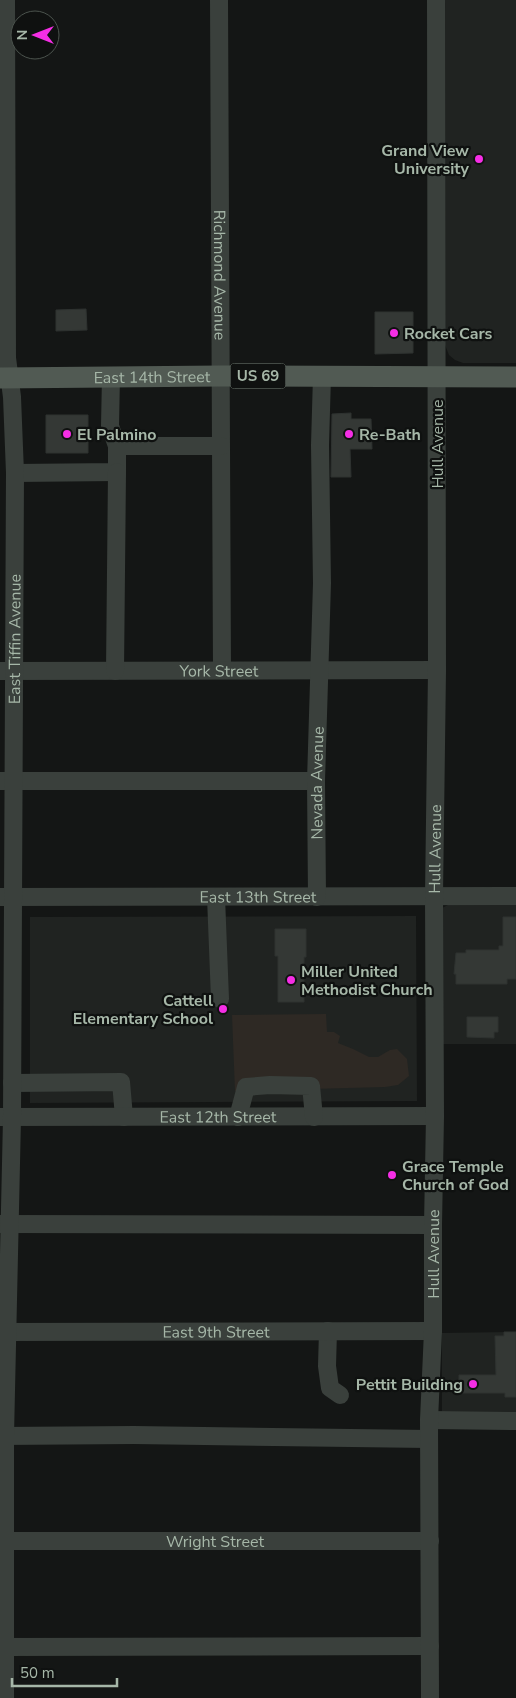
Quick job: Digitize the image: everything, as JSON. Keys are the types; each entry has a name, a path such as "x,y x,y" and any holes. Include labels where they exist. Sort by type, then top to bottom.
{"main road":[{"name":"East 14th Street","path":"5,378 111,376 516,377"}],"street":[{"name":"East Tiffin Avenue","path":"5,1698 2,1647 2,1436 6,1118 12,1083 6,1006 7,671 15,473 12,397 5,378 7,358 6,0"},
{"name":"Richmond Avenue","path":"220,0 222,670"},
{"name":"Hull Avenue","path":"430,1698 429,1420 433,1332 435,1116 434,896 437,670 436,0"},
{"path":"111,376 110,426 117,446 115,671"},
{"name":"Nevada Avenue","path":"317,897 316,781 322,579 320,445 322,376"},
{"path":"117,446 221,446"},
{"path":"15,473 117,472"},
{"name":"York Street","path":"7,671 437,670"},
{"path":"7,781 316,781"},
{"name":"East 13th Street","path":"6,897 516,896"},
{"path":"216,897 220,999"},
{"path":"12,1083 121,1082 124,1117"},
{"path":"238,1117 246,1087 270,1084 311,1086 314,1116"},
{"name":"East 12th Street","path":"6,1118 435,1116"},
{"path":"5,1224 433,1225"},
{"name":"East 9th Street","path":"4,1332 433,1332"},
{"path":"328,1332 327,1366 330,1388 340,1395"},
{"path":"429,1420 516,1421"},
{"path":"2,1436 134,1435 429,1439"},
{"name":"Wright Street","path":"3,1541 430,1541"},
{"path":"2,1647 430,1646"}],"shaded area":[{"name":"Grand View University","path":"441,0 516,0 516,363 463,363 449,355 445,345"},
{"path":"448,905 516,905 516,1044 442,1044 442,908"},
{"name":"Cattell Elementary School","path":"416,916 417,1101 30,1103 30,917"},
{"path":"326,1014 327,1032 334,1032 340,1036 338,1043 369,1057 378,1057 390,1050 397,1049 407,1059 409,1076 398,1085 385,1087 235,1091 232,1015"},
{"path":"516,1332 516,1421 442,1420 442,1333"}],"building":[{"path":"86,309 87,330 56,331 56,310"},
{"name":"Rocket Cars","path":"375,312 413,312 413,353 375,354"},
{"name":"Re-Bath","path":"351,413 351,419 371,419 372,449 350,449 351,477 331,477 332,414"},
{"name":"El Palmino","path":"46,415 88,415 88,453 46,453"},
{"path":"503,917 516,917 516,979 507,979 507,984 456,984 456,974 454,974 456,953 466,953 466,950 499,950 499,946 503,946"},
{"name":"Miller United Methodist Church","path":"275,929 306,929 304,1002 278,1002 278,956 275,956"},
{"path":"467,1017 498,1017 498,1032 494,1032 494,1038 467,1037"},
{"path":"504,1332 516,1332 516,1397 505,1397 505,1393 459,1393 459,1375 496,1375 495,1336 504,1336"}],"place":[{"name":"Grand View University","path":"479,159"},
{"name":"Rocket Cars","path":"394,333"},
{"name":"El Palmino","path":"67,434"},
{"name":"Re-Bath","path":"349,434"},
{"name":"Miller United Methodist Church","path":"291,980"},
{"name":"Cattell Elementary School","path":"223,1009"},
{"name":"Grace Temple Church of God","path":"392,1175"},
{"name":"Pettit Building","path":"473,1384"}]}
